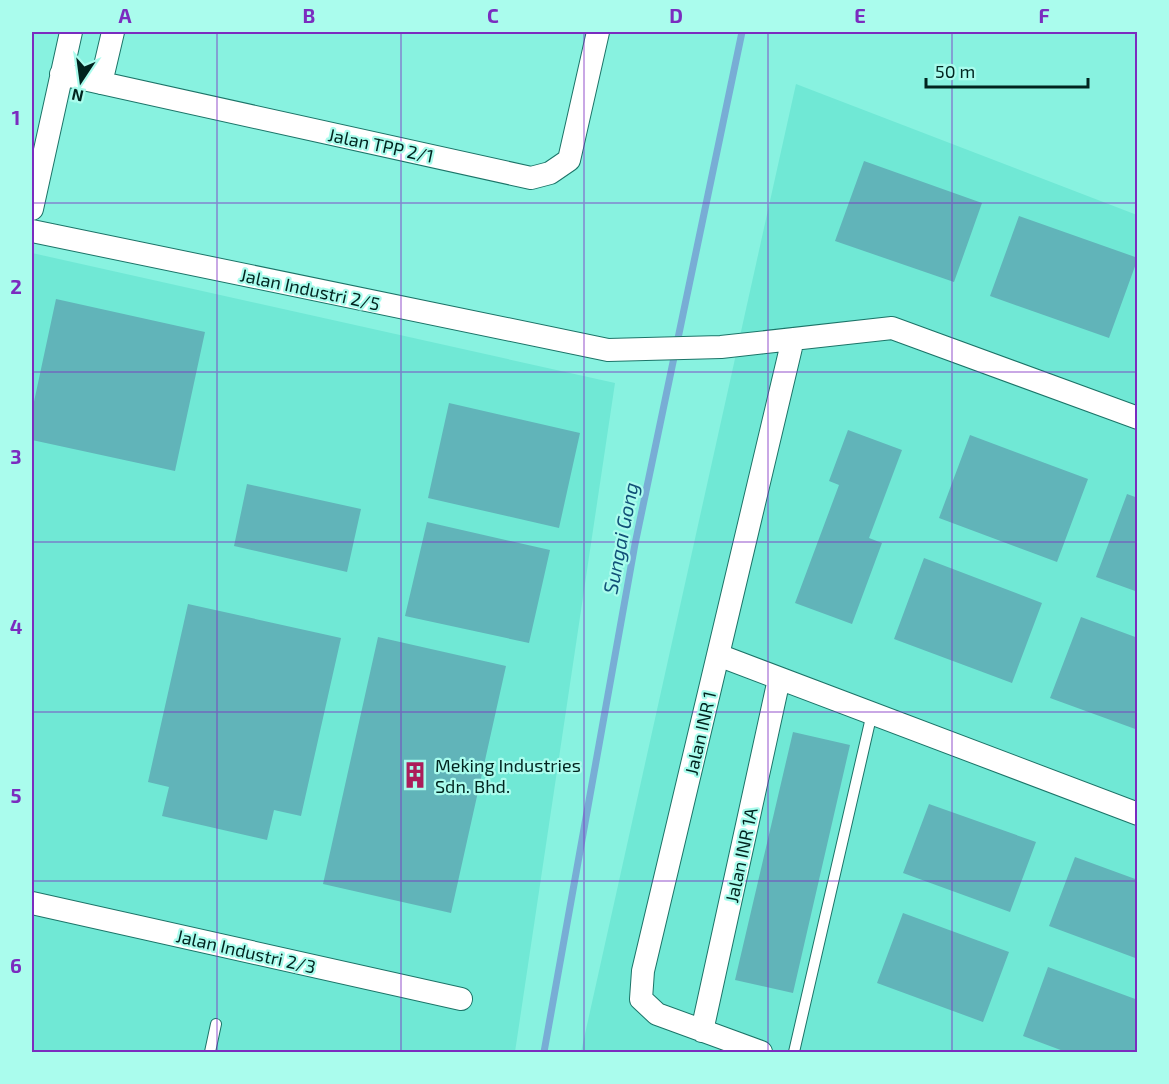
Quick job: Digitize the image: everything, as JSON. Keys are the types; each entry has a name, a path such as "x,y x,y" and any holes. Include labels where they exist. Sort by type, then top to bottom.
{"street":[{"path":"32,209 71,32"},
{"path":"101,83 113,32"},
{"name":"Jalan TPP 2/1","path":"62,74 531,178 549,173 569,160 598,32"},
{"name":"Jalan Industri 2/5","path":"32,231 588,347 629,350 721,347 892,328 1137,418"},
{"name":"Jalan INR 1","path":"761,1053 657,1014 641,999 643,971 793,339"},
{"path":"718,655 1137,814"},
{"name":"Jalan INR 1A","path":"702,1031 779,679"},
{"name":"Jalan Industri 2/3","path":"32,903 461,999"}],"lane":[{"path":"794,1053 872,713"},
{"path":"210,1053 216,1024"}],"shaded area":[{"path":"796,84 1137,215 1137,1052 581,1052"},
{"path":"32,253 615,383 515,1052 32,1052"}],"building":[{"path":"864,161 982,203 954,282 835,241"},
{"path":"1019,216 1138,258 1109,338 990,296"},
{"path":"56,299 205,332 175,471 32,440 32,411"},
{"path":"449,403 580,433 559,528 428,498"},
{"path":"848,430 902,450 869,538 882,543 852,624 795,603 839,485 829,481"},
{"path":"970,435 1088,479 1057,562 939,518"},
{"path":"247,484 361,509 347,572 234,546"},
{"path":"1127,494 1138,498 1138,592 1096,577"},
{"path":"427,522 550,550 529,643 405,616"},
{"path":"924,558 1042,603 1012,683 894,639"},
{"path":"188,604 341,638 301,816 274,810 267,840 162,816 169,787 148,782"},
{"path":"1081,617 1138,638 1138,730 1050,698"},
{"name":"Meking Industries Sdn. Bhd.","path":"378,637 506,666 451,913 323,884"},
{"path":"793,732 850,745 793,993 735,980"},
{"path":"929,804 1036,842 1010,912 903,873"},
{"path":"1075,857 1138,880 1138,959 1049,926"},
{"path":"903,913 1009,952 983,1022 877,983"},
{"path":"1048,967 1138,1000 1138,1052 1066,1052 1023,1036"}],"waterway":[{"name":"Sungai Gong","path":"544,1052 635,544 742,32"}],"place":[{"name":"Meking Industries Sdn. Bhd.","path":"415,775"}]}
